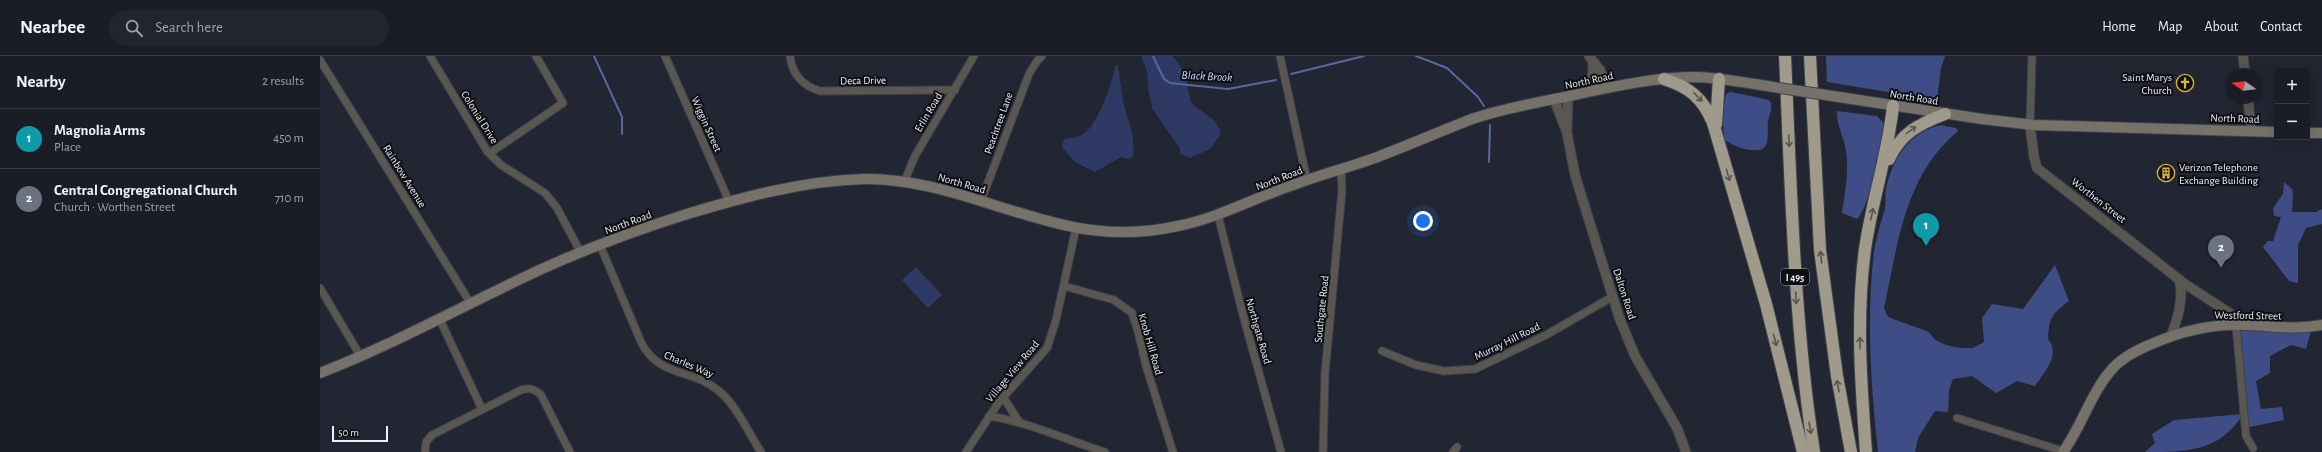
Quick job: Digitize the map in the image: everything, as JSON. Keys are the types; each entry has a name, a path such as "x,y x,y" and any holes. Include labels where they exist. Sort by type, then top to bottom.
{"highway":[{"name":"I 495","path":"1785,56 1796,302 1805,394 1814,452"},
{"name":"I 495","path":"1810,56 1820,250 1837,376 1850,452"},
{"path":"1664,79 1683,86 1697,95 1708,110 1778,349 1803,452"},
{"path":"1717,137 1716,112 1719,79"},
{"path":"1866,452 1861,369 1861,300 1868,231 1889,138 1893,106"},
{"path":"1879,187 1890,158 1905,134 1918,124 1945,114"}],"main road":[{"name":"North Road","path":"320,373 361,357 440,320 502,288 636,230 775,190 824,182 868,179 904,182 981,201 1076,228 1109,231 1149,231 1182,226 1218,215 1307,180 1341,169 1474,119 1504,110 1607,88 1664,79 1719,79 1945,114 2030,125 2274,132"},
{"path":"2310,133 2322,133"},
{"name":"Westford Street","path":"2063,452 2081,424 2101,385 2113,368 2128,355 2170,336 2207,327 2248,325 2307,328 2322,325"}],"street":[{"name":"Colonial Drive","path":"430,56 490,153 501,165 546,193 557,208 581,253"},
{"path":"490,153 563,103 536,56"},
{"name":"Wiggin Street","path":"665,56 729,202"},
{"name":"Deca Drive","path":"790,56 793,68 799,79 809,87 820,90 955,90"},
{"name":"Erlin Road","path":"904,182 915,156 974,56"},
{"name":"Peachtree Lane","path":"981,201 1027,79 1034,65 1042,56"},
{"path":"1280,56 1307,180"},
{"path":"2030,125 2032,56"},
{"path":"2242,56 2244,68"},
{"name":"Rainbow Avenue","path":"320,60 471,304"},
{"path":"1591,60 1600,70 1607,88"},
{"path":"1591,60 1592,91"},
{"name":"Dalton Road","path":"1567,133 1568,96"},
{"name":"Dalton Road","path":"1554,99 1567,133 1575,176 1612,297 1635,356 1677,428 1686,452"},
{"path":"2249,104 2251,131"},
{"name":"Worthen Street","path":"2030,125 2037,168 2179,279 2248,325"},
{"name":"Southgate Road","path":"1323,452 1325,373 1342,191 1341,169"},
{"name":"Northgate Road","path":"1218,215 1280,452"},
{"name":"Village View Road","path":"966,452 1003,397 1047,348 1064,286 1076,228"},
{"name":"Charles Way","path":"600,245 641,342 650,357 664,367 703,380 719,390 729,402 761,452"},
{"path":"2170,336 2176,322 2181,296 2179,279"},
{"name":"Knob Hill Road","path":"1064,286 1114,300 1132,313 1138,331 1146,366 1173,452"},
{"path":"320,288 361,357"},
{"name":"Murray Hill Road","path":"1382,351 1416,365 1444,372 1475,369 1546,335 1612,297"},
{"path":"440,320 482,409"},
{"path":"2236,325 2246,436 2253,448"},
{"path":"425,452 426,442 432,435 523,389 535,390 542,397 570,452"},
{"path":"1003,397 1018,420"},
{"path":"989,416 1018,420 1100,451"},
{"path":"1957,418 2055,447 2063,452"}],"shaded area":[{"path":"1141,56 1173,56 1186,75 1190,100 1193,105 1214,120 1220,130 1220,135 1210,149 1190,158 1180,154 1180,149 1152,108 1147,71"},
{"path":"1826,56 1945,56 1941,68 1937,100 1827,82"},
{"path":"1116,65 1118,65 1123,101 1133,136 1134,153 1130,159 1121,157 1095,172 1075,162 1062,147 1064,139 1085,133 1095,120 1108,91"},
{"path":"1730,92 1770,101 1771,108 1768,120 1767,139 1766,145 1763,148 1758,150 1746,149 1725,140 1723,124 1724,104 1726,94"},
{"path":"1837,111 1877,116 1884,124 1870,189 1862,212 1857,219 1842,213 1847,158"},
{"path":"1941,125 1956,128 1958,131 1940,149 1926,169 1906,212 1899,236 1884,308 1888,317 1929,332 1936,340 1942,343 1960,348 1972,348 1984,342 1982,318 1992,304 2023,309 2055,265 2069,301 2052,317 2049,326 2048,339 2052,345 2052,357 2047,369 2035,386 2017,381 1996,393 1972,376 1953,379 1949,390 1948,412 1935,411 1918,438 1915,452 1878,452 1870,352 1870,302 1877,235 1885,208 1886,192 1892,168 1904,148 1912,140 1920,133"},
{"path":"2284,182 2293,190 2292,212 2316,212 2322,209 2322,224 2306,228 2298,245 2298,283 2289,281 2263,247 2268,241 2273,241 2281,217 2274,216 2273,208 2283,194"},
{"path":"916,267 942,295 928,308 902,280"},
{"path":"2236,325 2312,327 2306,349 2291,345 2270,356 2270,373 2256,381 2261,409 2282,407 2284,420 2250,427 2243,414"},
{"path":"2243,414 2234,427 2213,443 2188,450 2145,452 2155,443 2152,434 2174,420"}],"waterway":[{"path":"594,56 622,117 622,134"},
{"name":"Black Brook","path":"1153,56 1164,79 1170,83 1228,89 1276,80"},
{"name":"Black Brook","path":"1291,74 1364,56"},
{"name":"Black Brook","path":"1416,56 1447,68 1478,97 1484,106"},
{"name":"Black Brook","path":"1489,162 1490,125"}],"place":[{"name":"Saint Marys Church","path":"2185,83"},
{"name":"Verizon Telephone Exchange Building","path":"2166,173"},
{"name":"Magnolia Arms","path":"1926,246"},
{"name":"Central Congregational Church","path":"2221,268"}]}
